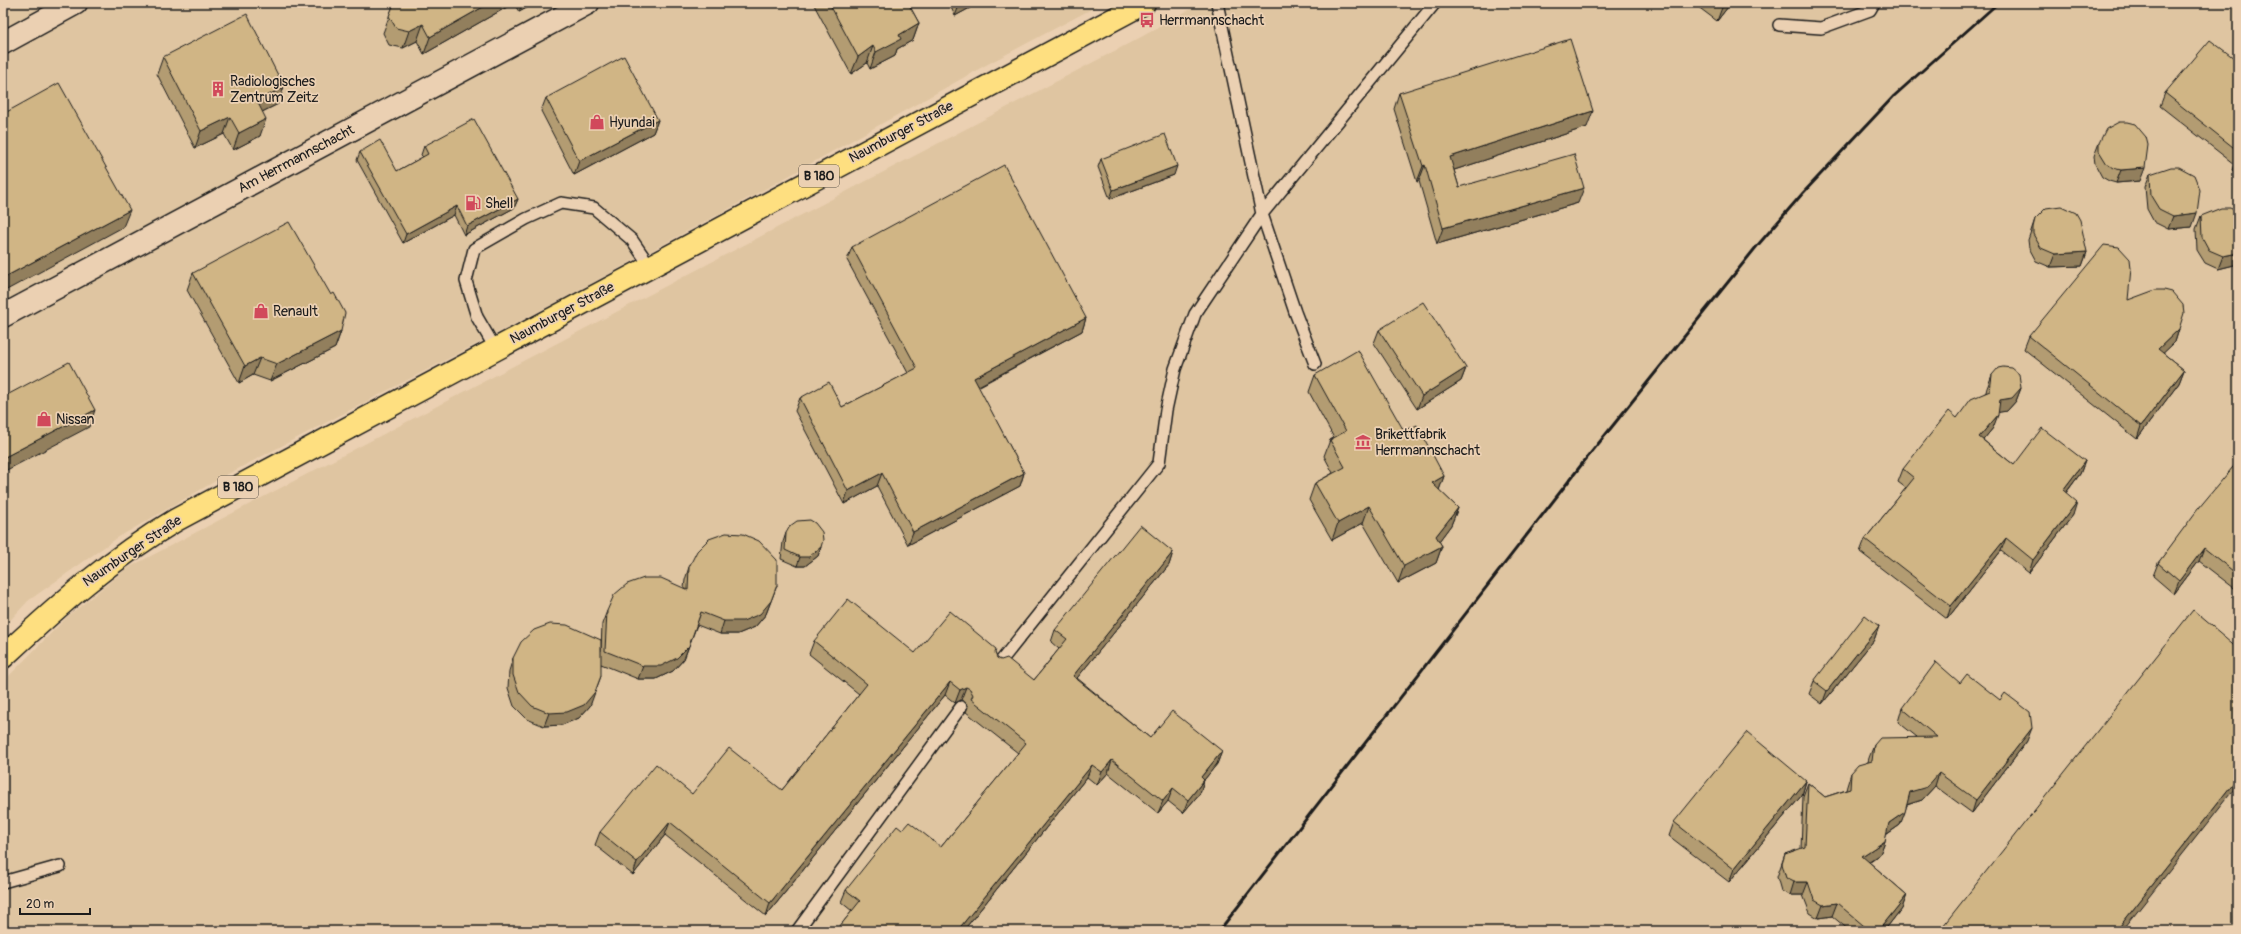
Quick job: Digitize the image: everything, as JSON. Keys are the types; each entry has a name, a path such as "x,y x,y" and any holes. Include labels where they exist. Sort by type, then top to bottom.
{"main road":[{"name":"Naumburger Straße","path":"3,656 75,590 148,536 495,348 1144,3"}],"street":[{"path":"3,43 76,3"},
{"name":"Am Herrmannschacht","path":"3,316 588,3"}],"lane":[{"path":"1217,3 1262,214 1295,312 1315,364"},
{"path":"997,666 1159,463 1166,410 1175,369 1195,314 1262,214 1435,3"},
{"path":"1779,25 1820,28 1870,10 1874,3"},
{"path":"495,348 478,320 466,281 474,249 526,219 562,203 594,208 632,240 650,266"},
{"path":"797,931 961,707"},
{"path":"3,882 60,866"}],"shaded area":[{"path":"3,3 1103,3 986,65 769,187 564,298 226,475 117,538 28,601 3,628"},
{"path":"1201,3 2238,3 2238,931 3,931 3,682 67,617 126,569 1143,36"}],"building":[{"path":"399,3 490,3 430,37 423,24 409,31 396,28 389,16 393,6"},
{"path":"829,3 908,3 919,23 899,35 901,39 876,52 873,46 858,57"},
{"name":"Radiologisches Zentrum Zeitz","path":"247,14 284,87 257,101 266,119 239,133 230,117 201,131 163,57"},
{"path":"1570,39 1593,111 1450,157 1459,187 1574,154 1584,188 1443,228 1425,165 1423,166 1399,93"},
{"path":"2210,40 2238,61 2238,151 2165,93"},
{"name":"Hyundai","path":"624,56 658,120 579,161 546,98"},
{"path":"59,83 130,210 3,278 3,114"},
{"path":"474,119 518,199 467,226 457,206 406,234 360,152 380,140 397,171 428,154 424,146"},
{"path":"2119,122 2135,124 2146,137 2148,145 2145,168 2121,170 2113,168 2107,164 2099,151 2099,143 2106,129"},
{"path":"1165,134 1177,166 1113,190 1101,159"},
{"path":"1004,165 1086,318 974,378 1024,473 913,532 882,473 848,491 800,398 829,382 842,407 917,368 852,247"},
{"path":"2171,167 2179,167 2194,175 2200,190 2197,213 2173,216 2159,209 2151,196 2150,174"},
{"path":"2061,206 2076,213 2080,220 2087,252 2055,254 2041,248 2033,234 2035,219 2046,208"},
{"path":"2221,208 2230,208 2238,212 2238,253 2223,256 2209,250 2202,237 2201,216"},
{"name":"Renault","path":"289,222 331,295 334,293 345,313 341,331 277,364 260,358 245,366 193,273"},
{"path":"2104,245 2119,247 2130,259 2131,268 2128,300 2155,290 2164,290 2172,292 2183,305 2184,313 2179,329 2158,349 2184,370 2141,426 2029,336"},
{"path":"1423,302 1466,368 1422,396 1379,330"},
{"path":"1358,350 1404,431 1417,425 1444,476 1432,483 1458,508 1436,536 1442,546 1404,566 1369,506 1338,523 1315,483 1345,467 1330,440 1346,431 1315,375"},
{"name":"Nissan","path":"69,362 95,410 3,458 3,387 7,395"},
{"path":"1998,368 2012,368 2019,374 2021,388 2012,398 2000,400 1998,415 1979,437 2014,465 2042,428 2085,461 2063,490 2077,502 2033,560 2006,538 1951,606 1865,539 1914,478 1903,469 1949,411 1957,418 1971,399 1990,391 1992,375"},
{"path":"2238,461 2238,575 2204,548 2179,581 2158,563 2198,509"},
{"path":"810,520 815,523 822,532 823,540 821,547 809,557 800,557 785,550 786,533 790,526 797,521"},
{"path":"1140,525 1173,552 1073,676 1150,738 1172,711 1222,751 1201,777 1204,780 1188,800 1173,788 1163,801 1112,760 1102,772 1092,765 957,931 836,931 860,901 846,890 897,826 902,830 909,822 941,847 1026,743 971,699 973,695 970,689 966,687 960,690 950,682 770,903 670,822 637,862 600,832 656,764 692,794 729,748 782,790 867,684 814,641 848,599 915,653 950,611 996,649 995,653 997,658 1001,660 1007,658 1034,680 1067,639 1055,630"},
{"path":"726,533 743,534 759,541 777,560 777,585 771,601 760,614 743,621 724,621 701,612 689,646 677,658 661,666 643,666 605,651 607,611 614,595 627,584 644,578 661,578 688,590 689,567 697,551 709,539"},
{"path":"2193,610 2238,648 2238,777 2116,931 1939,931"},
{"path":"1865,615 1879,626 1827,691 1814,681"},
{"path":"550,624 567,625 601,640 601,676 595,692 584,705 567,712 549,713 532,706 519,692 513,675 513,658 521,642 534,630"},
{"path":"1936,662 1960,683 1967,674 2000,700 2005,693 2030,712 2032,728 1976,800 1939,773 1927,787 1910,792 1905,812 1889,823 1885,841 1862,856 1907,895 1878,931 1870,931 1837,903 1823,905 1814,900 1808,882 1794,882 1786,878 1782,864 1785,854 1805,847 1808,783 1825,797 1850,789 1851,773 1858,765 1872,761 1874,745 1880,738 1937,737 1902,708"},
{"path":"1747,732 1806,781 1734,869 1674,822"}],"railway":[{"path":"1219,931 1582,464 1757,246 1803,193 1894,96 1998,3"}],"place":[{"name":"Herrmannschacht","path":"1147,20"},
{"name":"Radiologisches Zentrum Zeitz","path":"218,89"},
{"name":"Hyundai","path":"597,122"},
{"name":"Shell","path":"473,203"},
{"name":"Renault","path":"261,311"},
{"name":"Nissan","path":"44,419"},
{"name":"Brikettfabrik Herrmannschacht","path":"1363,442"}]}
